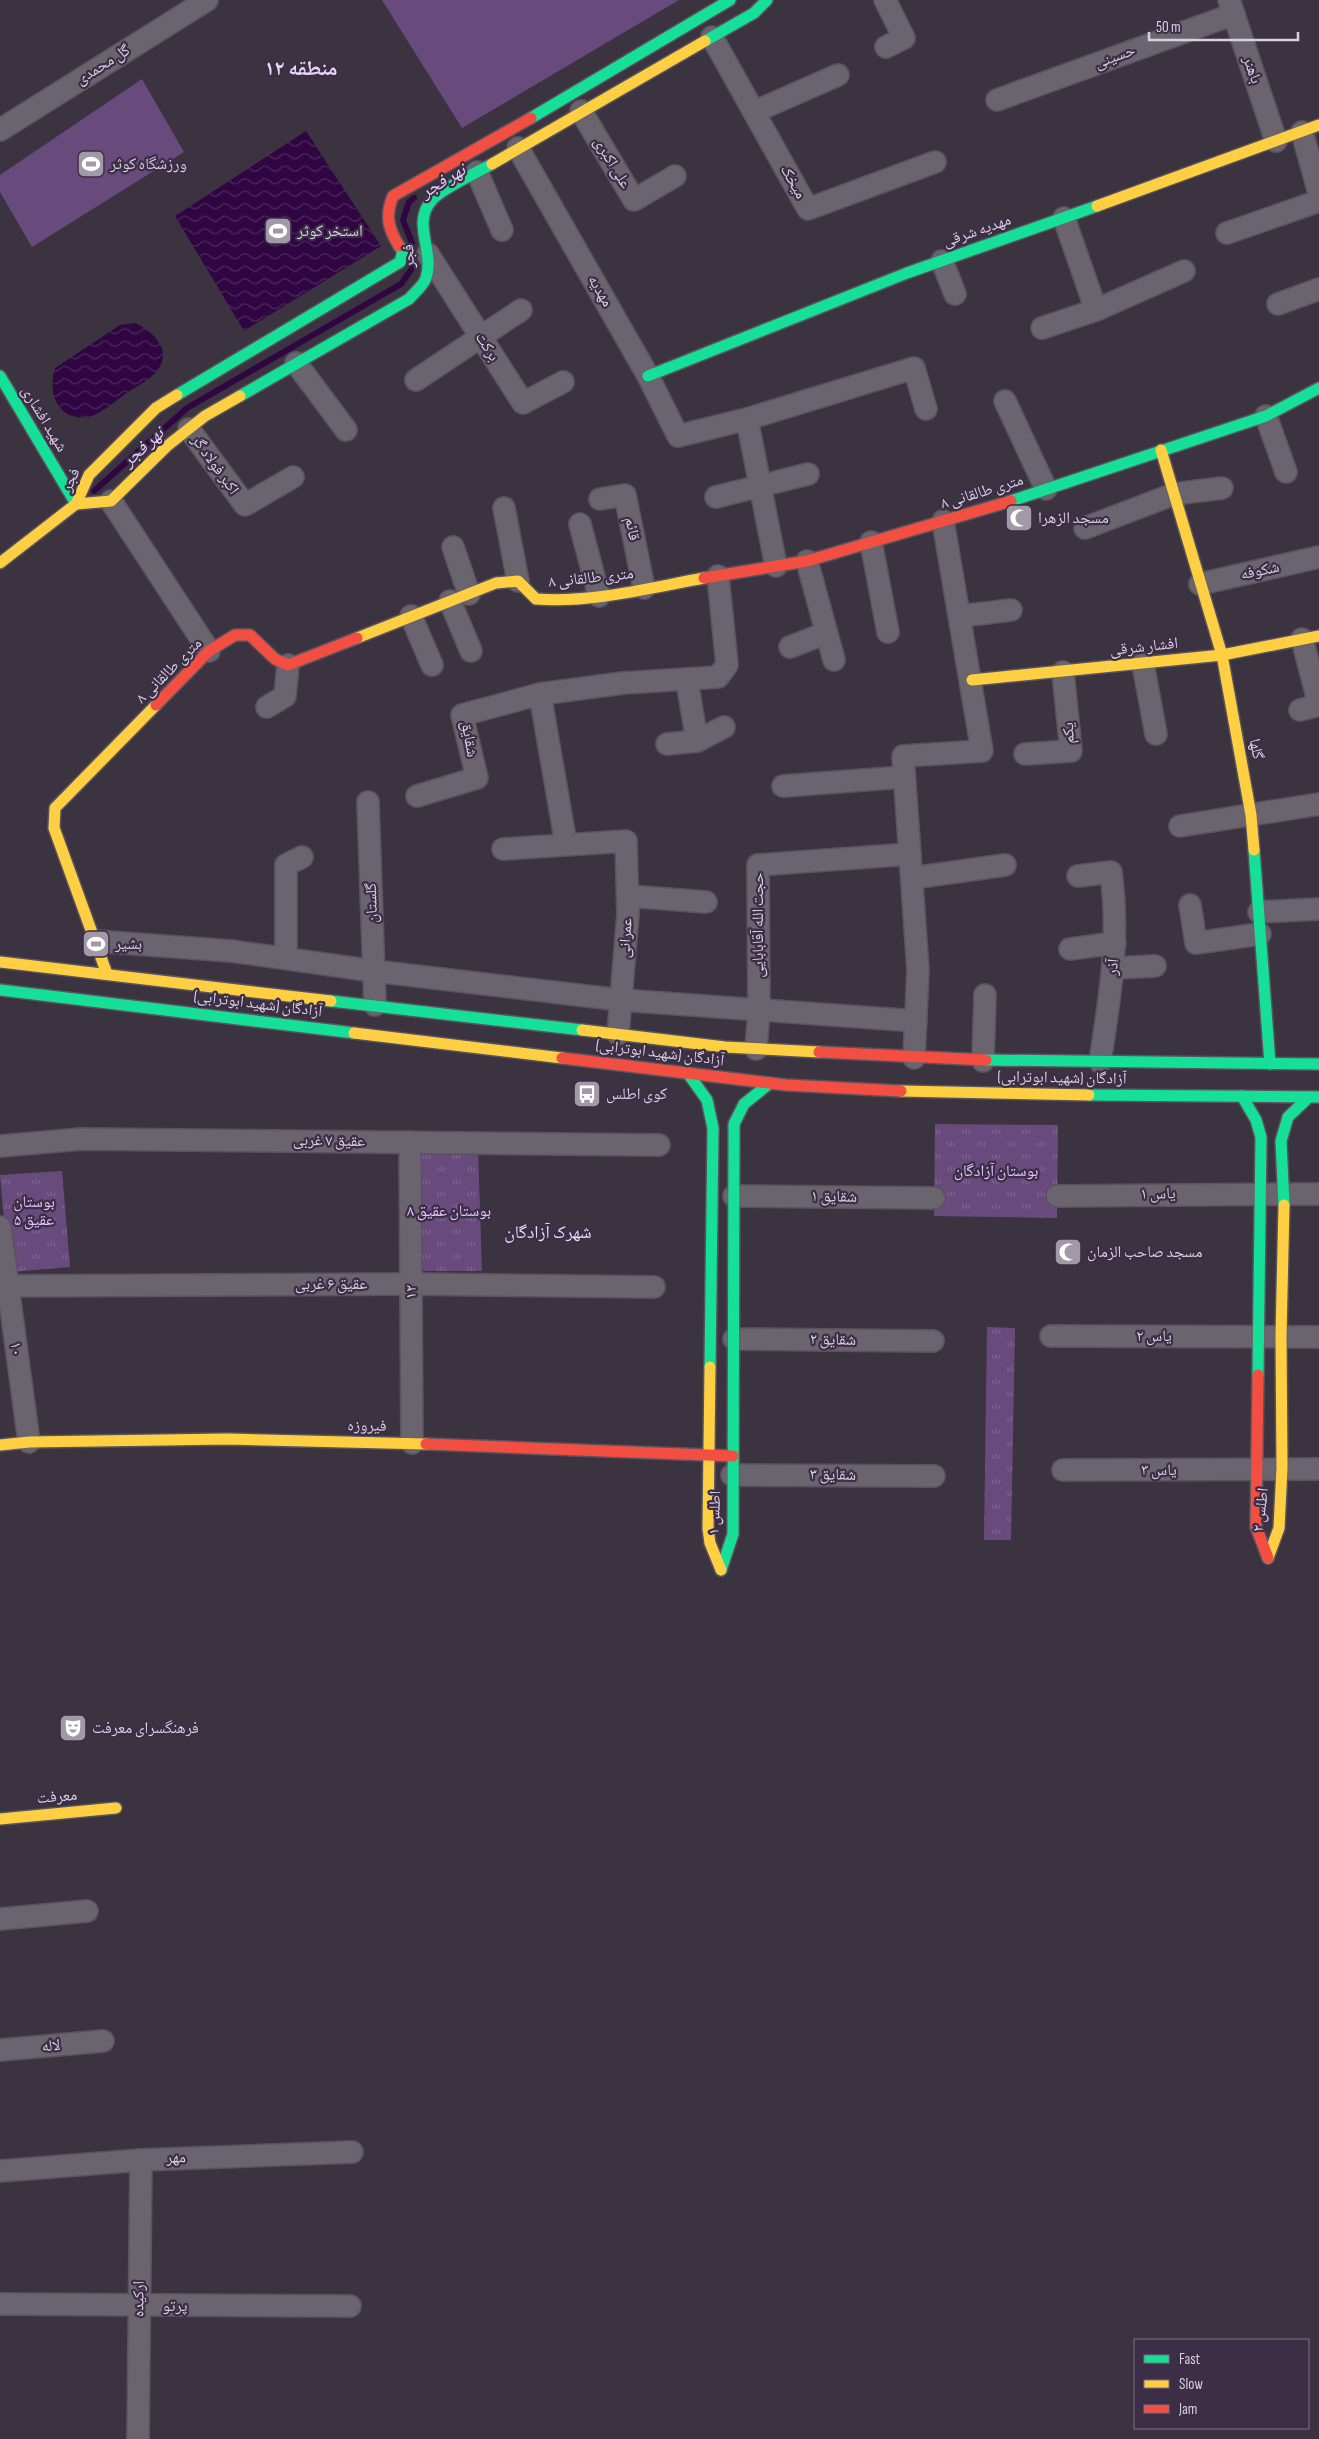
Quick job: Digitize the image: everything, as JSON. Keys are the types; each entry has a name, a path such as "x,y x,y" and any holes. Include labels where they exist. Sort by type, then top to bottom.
{"street":[{"name":"گل محمدی","path":"0,130 207,0"},
{"name":"فجر","path":"730,0 581,89 393,196 386,209 388,228 403,251 400,262 377,278 156,408 89,475 76,504 111,501 167,446 204,416 409,299 426,278 428,254 422,225 423,212 433,198 754,13 767,0"},
{"path":"885,0 904,38 886,46"},
{"name":"حسینی","path":"997,100 1231,7"},
{"name":"باهنر","path":"1231,7 1276,141"},
{"name":"میخک","path":"712,37 808,209 935,162"},
{"path":"754,112 838,75"},
{"name":"علی اکبری","path":"581,111 634,200 675,176"},
{"path":"1310,128 1319,193"},
{"name":"مهدیه شرقی","path":"648,376 942,261 1310,128"},
{"name":"مهدیه","path":"518,148 648,376 678,436 747,419"},
{"path":"477,172 502,230"},
{"path":"1227,233 1319,201"},
{"path":"1064,218 1096,310"},
{"name":"برکت","path":"428,254 523,403 563,382"},
{"path":"942,261 954,294"},
{"path":"1042,328 1096,310 1184,271"},
{"path":"1278,304 1319,289"},
{"path":"416,380 521,310"},
{"path":"296,363 346,430"},
{"path":"776,566 747,419 914,368 926,409"},
{"name":"شهید افشاری","path":"0,376 76,504"},
{"name":"۸ متری طالقانی","path":"518,581 536,599 551,600 598,596 807,561 1046,489 1266,416 1319,388"},
{"path":"1005,401 1046,489"},
{"path":"1266,416 1286,472"},
{"name":"اکبر فولاد گر","path":"189,429 245,504 293,477"},
{"name":"گلها","path":"1161,450 1222,655 1251,815 1270,1064"},
{"path":"716,496 808,474"},
{"path":"1085,528 1174,494 1222,488"},
{"name":"قائم","path":"600,500 626,495 644,588"},
{"path":"111,501 210,651"},
{"path":"0,564 76,504"},
{"path":"267,706 285,696 288,665 496,583 518,581 504,508"},
{"path":"914,1058 918,970 903,756 982,751 972,680 943,521"},
{"path":"580,524 598,596"},
{"path":"871,542 888,632"},
{"path":"453,547 459,598 471,650"},
{"name":"شکوفه","path":"1200,584 1319,558"},
{"path":"807,561 834,660"},
{"path":"504,849 566,844 540,694 623,683 718,677 728,665 718,576"},
{"path":"961,616 1011,610"},
{"path":"411,616 432,665"},
{"path":"790,647 826,633"},
{"name":"۸ متری طالقانی","path":"106,974 54,828 55,808 210,651 235,635 250,635 275,659 288,665"},
{"path":"1311,638 1313,706"},
{"name":"افشار شرقی","path":"972,680 1222,655 1311,638"},
{"path":"1143,664 1156,734"},
{"name":"یکم","path":"1026,754 1071,751 1063,672"},
{"path":"687,680 697,741"},
{"name":"شقایق","path":"417,796 477,778 462,715 540,694"},
{"path":"667,744 697,741 724,727"},
{"path":"783,786 904,777"},
{"name":"گلستان","path":"368,802 375,1005"},
{"path":"1180,826 1319,804"},
{"name":"عمرانی","path":"566,844 626,841 628,896 618,1034"},
{"name":"حجت الله آقابابایی","path":"756,1048 758,1011 758,865 910,854"},
{"path":"286,958 286,865 302,857"},
{"path":"912,878 1005,865"},
{"name":"آذر","path":"1078,876 1111,872 1115,902 1114,968 1100,1062"},
{"path":"628,896 706,902"},
{"path":"1190,905 1196,943 1260,934"},
{"path":"1259,912 1319,909"},
{"path":"95,941 232,951 374,971 621,1000 916,1021"},
{"path":"1070,949 1115,943"},
{"name":"آزادگان (شهید ابوترابی)","path":"0,962 618,1034 756,1048 914,1058 972,1067 1100,1062 1319,1064"},
{"path":"1114,968 1155,966"},
{"name":"آزادگان (شهید ابوترابی)","path":"0,990 770,1083 969,1093 1314,1097"},
{"path":"969,1093 985,995"},
{"name":"اطلس ۱","path":"687,1072 707,1100 713,1128 708,1529 710,1543 721,1570 732,1534 734,1124 744,1104 770,1083"},
{"name":"اطلس ۲","path":"1242,1096 1256,1120 1261,1137 1255,1468 1256,1527 1268,1558 1279,1528 1282,1468 1281,1336 1284,1193 1281,1141 1288,1117 1314,1097"},
{"name":"عقیق ۷ غربی","path":"0,1146 81,1139 659,1145"},
{"name":"۱۲","path":"410,1142 412,1443"},
{"name":"یاس ۱","path":"1057,1196 1319,1194"},
{"name":"شقایق ۱","path":"734,1196 934,1198"},
{"name":"۱۰","path":"0,1227 4,1286 29,1442"},
{"name":"عقیق ۶ غربی","path":"4,1286 411,1284 654,1287"},
{"name":"یاس ۲","path":"1052,1336 1319,1337"},
{"name":"شقایق ۲","path":"734,1339 933,1341"},
{"name":"فیروزه","path":"0,1445 29,1442 228,1439 412,1443 709,1455 732,1465"},
{"name":"شقایق ۳","path":"732,1465 934,1476"},
{"name":"یاس ۳","path":"1063,1470 1195,1471 1255,1468 1319,1469"},
{"name":"معرفت","path":"0,1819 116,1808"},
{"path":"0,1919 87,1911"},
{"name":"لاله","path":"0,2050 103,2041"},
{"name":"مهر","path":"0,2171 141,2160 352,2152"},
{"name":"ارکیده","path":"138,2439 141,2160"},
{"name":"پرتو","path":"0,2304 350,2306"}],"green space":[{"path":"382,0 679,0 462,128"},
{"name":"ورزشگاه کوثر","path":"142,79 184,152 32,247 0,192 0,175"},
{"name":"بوستان آزادگان","path":"935,1124 1058,1125 1057,1218 934,1216"},
{"name":"بوستان عقیق ۸","path":"478,1150 482,1271 419,1271 418,1152"},
{"name":"بوستان عقیق ۵","path":"62,1171 70,1267 9,1272 0,1175"},
{"path":"987,1327 1015,1328 1011,1540 984,1540"}],"water":[{"name":"استخر کوثر","path":"306,131 381,246 244,331 175,216"},
{"path":"135,323 155,337 160,344 163,358 161,365 155,373 90,417 76,417 62,410 53,391 55,368 120,325"}],"waterway":[{"name":"نهر فجر","path":"412,243 403,220 409,202 414,198"},
{"name":"نهر فجر","path":"94,491 187,408 401,284 413,267 413,258"}],"traffic: fast":[{"path":"531,118 730,0"},
{"path":"705,41 754,13 767,0"},
{"path":"240,396 409,299 425,281 428,268 423,228 423,218 426,209 432,200 443,191 492,164"},
{"path":"648,376 907,273 1097,206"},
{"path":"177,395 400,262 403,251 399,246"},
{"path":"0,376 76,504"},
{"path":"1011,501 1266,416 1319,388"},
{"path":"1254,850 1270,1064"},
{"path":"0,990 354,1033"},
{"path":"331,1001 582,1030"},
{"path":"986,1060 1319,1064"},
{"path":"687,1072 707,1100 713,1128 710,1367"},
{"path":"721,1570 733,1534 734,1124 744,1104 770,1083"},
{"path":"1089,1095 1319,1097"},
{"path":"1242,1096 1256,1120 1261,1137 1258,1375"},
{"path":"1284,1205 1281,1141 1288,1117 1309,1097"}],"traffic: slow":[{"path":"492,164 705,41"},
{"path":"1097,206 1319,125"},
{"path":"0,563 76,504 89,475 156,408 177,395"},
{"path":"76,504 111,501 167,446 205,416 240,396"},
{"path":"1161,450 1222,655 1251,815 1254,850"},
{"path":"357,638 496,583 518,581 536,599 557,600 620,594 704,578"},
{"path":"972,680 1222,655 1319,636"},
{"path":"107,974 54,828 55,808 156,705"},
{"path":"0,962 331,1001"},
{"path":"582,1030 725,1047 819,1052"},
{"path":"354,1033 562,1058"},
{"path":"901,1091 1089,1095"},
{"path":"1268,1558 1279,1528 1282,1468 1281,1336 1284,1205"},
{"path":"710,1367 708,1529 710,1543 721,1570"},
{"path":"0,1445 29,1442 228,1439 426,1444"},
{"path":"0,1819 116,1808"}],"traffic: jam":[{"path":"399,246 390,228 388,216 393,196 531,118"},
{"path":"704,578 807,561 1011,501"},
{"path":"156,705 209,651 235,635 250,635 275,659 288,665 357,638"},
{"path":"819,1052 986,1060"},
{"path":"562,1058 786,1085 901,1091"},
{"path":"1258,1375 1256,1527 1268,1558"},
{"path":"426,1444 733,1456"}],"place":[{"name":"ورزشگاه کوثر","path":"91,164"},
{"name":"استخر کوثر","path":"278,231"},
{"name":"مسجد الزهرا","path":"1019,518"},
{"name":"بشیر","path":"96,944"},
{"name":"کوی اطلس","path":"587,1094"},
{"name":"مسجد صاحب الزمان","path":"1068,1252"},
{"name":"فرهنگسرای معرفت","path":"73,1728"}],"district":[{"name":"منطقه ۱۲","path":"301,68"},
{"name":"شهرک آزادگان","path":"548,1232"}]}
